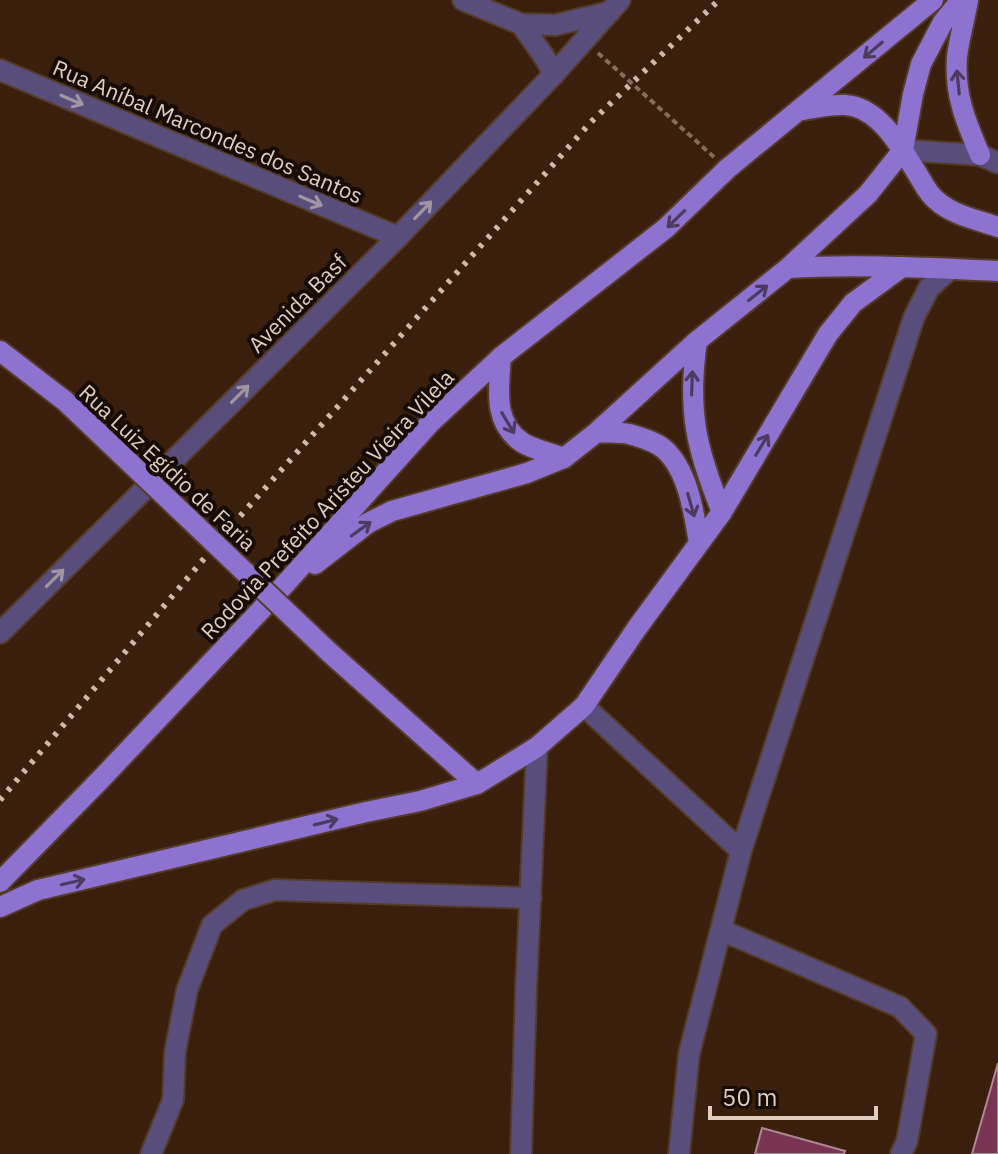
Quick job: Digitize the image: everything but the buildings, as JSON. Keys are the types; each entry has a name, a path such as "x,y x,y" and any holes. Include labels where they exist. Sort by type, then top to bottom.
{"main road":[{"name":"Rodovia Prefeito Aristeu Vieira Vilela","path":"0,882 277,593 430,423 501,357 666,228 727,169 933,0"},
{"path":"277,593 368,523 392,511 527,473 564,458 697,341 788,268 868,194 903,150 921,64 943,22 961,0"},
{"path":"968,0 956,74 963,116 989,159"},
{"path":"800,110 844,105 860,108 872,115 903,150 926,190 937,202 957,213 998,227"},
{"path":"788,268 902,267 998,271"},
{"path":"0,907 38,890 420,801 477,784 537,747 584,706 722,512 828,334 853,303 902,267"},
{"path":"697,341 692,396 698,445 705,472 722,512"},
{"name":"Rua Luiz Egídio de Faria","path":"0,351 65,401 329,652 477,784"},
{"path":"501,357 498,400 505,425 522,442 564,458"},
{"path":"597,432 627,434 664,448 683,474 699,543"}],"street":[{"path":"463,0 521,24 555,25 615,6"},
{"name":"Avenida Basf","path":"0,633 398,237 615,6"},
{"path":"521,24 554,74"},
{"name":"Rua Aníbal Marcondes dos Santos","path":"0,70 398,237"},
{"path":"903,150 989,159"},
{"path":"679,1154 689,1054 741,851 914,317 929,288 950,269"},
{"path":"584,706 741,851"},
{"path":"521,1154 537,747"},
{"path":"151,1154 173,1100 175,1052 187,990 212,925 243,900 275,890 531,898"},
{"path":"721,930 900,1007 926,1034 907,1141 901,1154"}],"path":[{"path":"585,41 727,169"}],"railway":[{"path":"0,800 235,522 591,122 719,0"}]}
